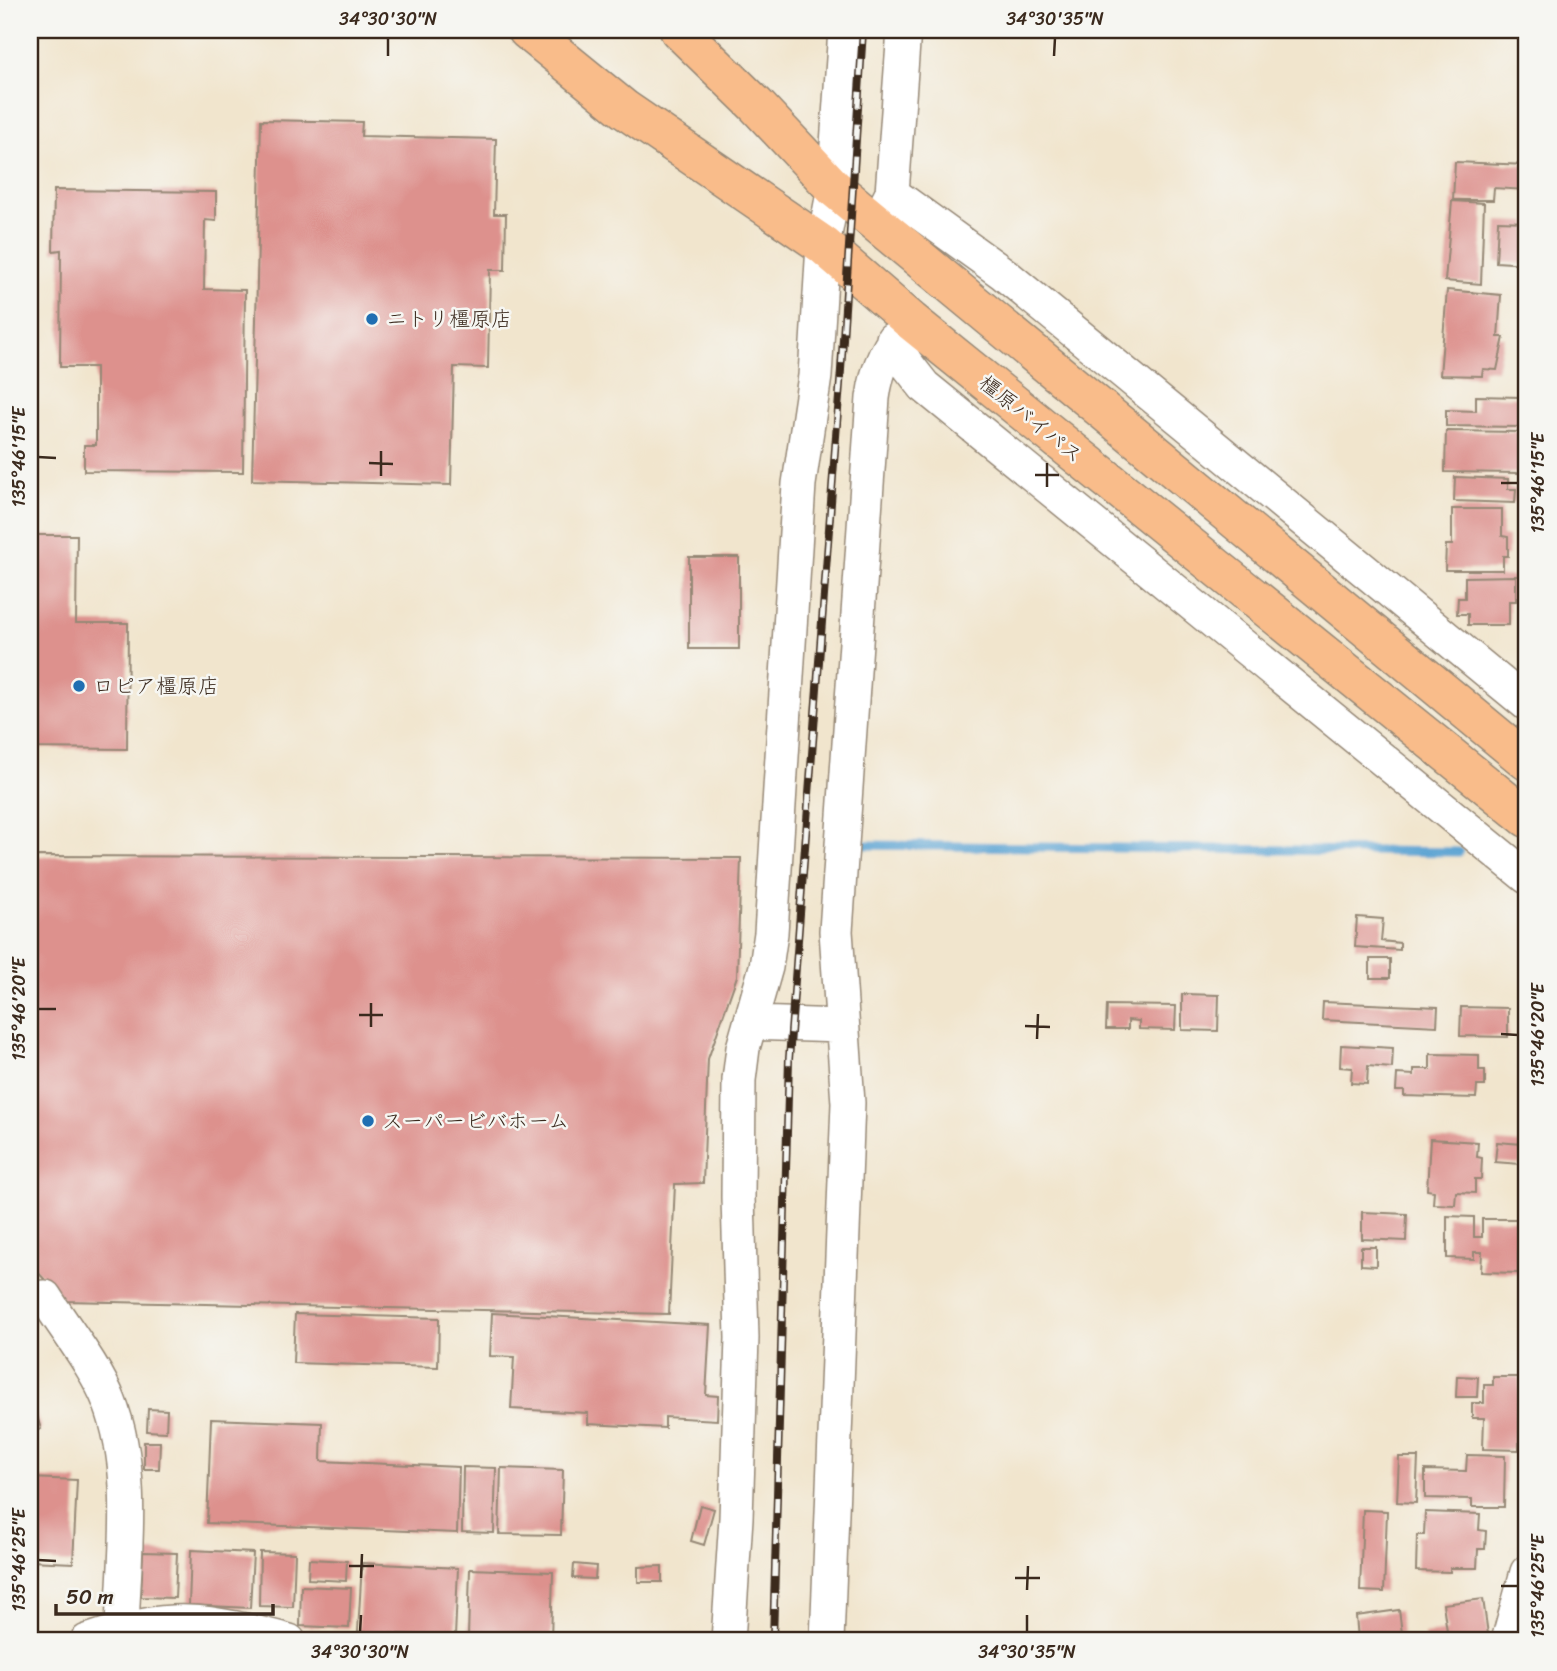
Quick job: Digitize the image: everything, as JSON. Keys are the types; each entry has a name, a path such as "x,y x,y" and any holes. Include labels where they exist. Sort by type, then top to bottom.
{"highway":[{"name":"橿原バイパス","path":"527,30 624,109 823,246 902,330 1527,818"},
{"path":"678,30 756,105 834,188 883,207 1527,761"}],"street":[{"path":"728,1641 736,1530 743,1338 738,1197 739,1080 750,1023 766,967 771,933 799,475 816,376 823,246 834,188 845,30"},
{"path":"904,30 883,207 1004,274 1527,704"},
{"path":"902,330 906,363 924,386 1527,877"},
{"path":"827,1641 848,1103 836,931 873,398 882,358 902,330"},
{"path":"750,1023 842,1027"},
{"path":"30,1298 45,1297 108,1398 120,1431 125,1462 122,1629"},
{"path":"1508,1641 1527,1572"},
{"path":"87,1641 153,1622 220,1623 289,1641"}],"building":[{"name":"ニトリ橿原店","path":"261,120 362,122 361,136 496,139 494,214 506,214 505,270 490,270 488,368 454,367 451,485 252,480"},
{"path":"1455,162 1527,165 1527,190 1494,188 1493,200 1453,200"},
{"path":"54,190 216,192 216,221 205,220 204,289 245,290 243,472 84,471 84,445 96,445 96,367 60,367 61,250 53,251"},
{"path":"1452,201 1484,203 1481,284 1445,281"},
{"path":"1498,221 1527,222 1527,264 1496,262"},
{"path":"1447,290 1501,295 1498,337 1504,337 1497,370 1483,369 1482,376 1440,375"},
{"path":"1476,396 1521,397 1521,427 1446,426 1446,410 1476,411"},
{"path":"1446,431 1521,432 1520,473 1445,472"},
{"path":"1455,477 1508,479 1508,489 1516,489 1515,503 1454,501"},
{"path":"1452,509 1502,509 1502,536 1508,537 1508,556 1503,556 1503,570 1445,570 1446,545 1452,545"},
{"name":"ロピア橿原店","path":"30,535 77,535 76,623 128,623 127,749 30,748"},
{"path":"689,557 739,557 739,649 689,649"},
{"path":"1516,576 1516,601 1509,601 1509,625 1468,625 1468,614 1457,614 1458,598 1465,598 1465,577"},
{"name":"スーパービバホーム","path":"30,856 741,858 737,976 708,1059 703,1183 675,1184 669,1314 65,1301 30,1264"},
{"path":"1357,917 1383,919 1381,941 1400,943 1400,950 1355,947"},
{"path":"1370,959 1390,959 1390,978 1370,978"},
{"path":"1182,994 1219,995 1218,1031 1182,1030"},
{"path":"1323,1002 1438,1007 1437,1026 1322,1020"},
{"path":"1107,1005 1176,1006 1175,1030 1139,1029 1139,1021 1128,1020 1128,1029 1106,1029"},
{"path":"1461,1007 1508,1008 1508,1037 1460,1036"},
{"path":"1341,1045 1393,1048 1392,1068 1368,1066 1367,1084 1351,1083 1352,1068 1340,1067"},
{"path":"1430,1054 1479,1055 1479,1070 1485,1070 1485,1086 1477,1086 1476,1098 1404,1096 1404,1091 1396,1091 1397,1074 1414,1075 1414,1069 1430,1069"},
{"path":"1430,1139 1478,1142 1477,1157 1482,1158 1481,1179 1475,1179 1475,1193 1456,1192 1455,1205 1433,1204 1434,1191 1427,1190"},
{"path":"1497,1142 1522,1144 1520,1164 1495,1162"},
{"path":"1362,1212 1407,1214 1406,1241 1362,1239"},
{"path":"1447,1216 1474,1217 1474,1237 1482,1237 1482,1219 1519,1219 1518,1273 1481,1272 1482,1252 1474,1252 1474,1259 1447,1258"},
{"path":"1361,1247 1376,1247 1376,1266 1361,1265"},
{"path":"492,1313 710,1325 706,1395 718,1396 717,1420 665,1417 665,1428 588,1424 588,1413 511,1409 514,1357 490,1356"},
{"path":"295,1314 439,1318 438,1367 293,1363"},
{"path":"1457,1376 1478,1377 1477,1397 1456,1397"},
{"path":"1493,1377 1520,1377 1519,1450 1483,1449 1484,1418 1472,1418 1472,1403 1484,1403 1484,1385 1493,1385"},
{"path":"30,1394 41,1429 30,1433"},
{"path":"148,1409 167,1410 166,1432 147,1431"},
{"path":"211,1419 322,1423 321,1461 459,1467 457,1533 207,1523"},
{"path":"144,1442 160,1442 159,1469 144,1469"},
{"path":"1467,1455 1505,1456 1504,1507 1472,1507 1472,1499 1425,1498 1425,1470 1466,1471"},
{"path":"1399,1457 1418,1457 1416,1503 1397,1502"},
{"path":"463,1467 496,1468 494,1533 462,1532"},
{"path":"501,1468 563,1470 561,1535 499,1534"},
{"path":"30,1478 77,1480 73,1563 30,1561"},
{"path":"700,1505 714,1509 704,1545 691,1541"},
{"path":"1363,1510 1387,1511 1384,1592 1360,1591"},
{"path":"1425,1512 1480,1514 1479,1530 1486,1531 1485,1549 1478,1549 1477,1568 1450,1568 1450,1572 1416,1571 1417,1535 1424,1535"},
{"path":"191,1550 253,1553 250,1608 189,1605"},
{"path":"143,1552 177,1553 175,1598 141,1597"},
{"path":"260,1552 295,1553 293,1607 259,1606"},
{"path":"309,1559 347,1561 346,1581 308,1579"},
{"path":"362,1563 458,1568 455,1637 358,1632"},
{"path":"574,1564 596,1566 595,1579 573,1578"},
{"path":"662,1566 662,1582 638,1582 638,1567"},
{"path":"470,1569 553,1572 551,1640 468,1637"},
{"path":"301,1586 351,1588 349,1628 300,1626"},
{"path":"1483,1599 1489,1641 1425,1641 1424,1634 1447,1631 1443,1604"},
{"path":"1399,1610 1402,1633 1358,1639 1356,1616"}],"waterway":[{"path":"866,845 1459,852"}],"railway":[{"path":"773,1641 789,1059 841,370 863,30"}],"place":[{"name":"ニトリ橿原店","path":"372,319"},
{"name":"ロピア橿原店","path":"79,686"},
{"name":"スーパービバホーム","path":"368,1121"}]}
